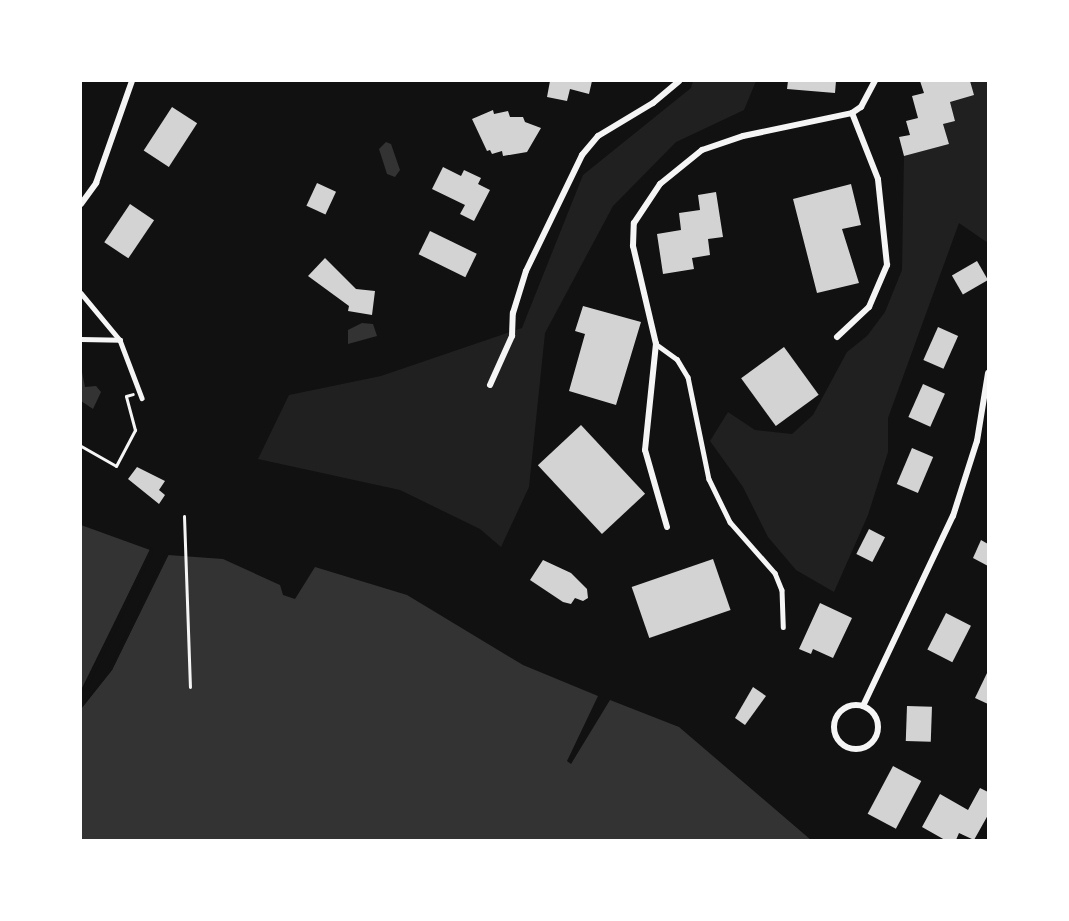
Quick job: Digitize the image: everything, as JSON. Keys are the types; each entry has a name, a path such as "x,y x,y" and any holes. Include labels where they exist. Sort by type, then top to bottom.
{"street":[{"path":"81,204 96,183 132,81"},
{"path":"490,385 512,336 513,313 526,271 582,155 598,136 653,103 679,81"},
{"path":"667,527 645,450 656,344 633,246 634,223 660,183 702,150 743,136 852,113 861,107 875,81"},
{"path":"837,337 869,307 887,265 878,179 852,113"},
{"path":"862,706 953,516 976,441 988,373"},
{"path":"848,706 862,706 874,714 877,734 862,748 848,747 837,738 834,723 848,706"}],"lane":[{"path":"81,293 120,340 142,398"},
{"path":"81,339 120,340"},
{"path":"656,344 677,359 688,377 709,479 730,522 775,573 782,590 783,627"}],"path":[{"path":"81,446 116,466 135,430 126,396 139,391"},
{"path":"184,516 190,687"}],"shaded area":[{"path":"693,81 756,81 744,110 676,142 613,206 545,333 529,487 501,547 480,529 400,490 258,459 289,395 381,376 522,328 583,175 691,88"},
{"path":"970,81 988,82 988,243 959,223 888,418 888,452 868,515 834,592 796,570 768,537 743,487 710,441 728,412 755,430 792,434 813,415 847,352 867,336 885,312 902,270 904,156 949,144 943,124 955,121 950,102"},
{"path":"386,142 391,144 400,170 395,177 387,174 379,149"},
{"path":"362,323 373,324 377,336 348,344 348,330"},
{"path":"81,367 85,387 96,386 101,392 93,409 81,401"},
{"path":"81,525 150,550 81,690"},
{"path":"168,555 223,559 280,585 283,595 295,599 315,567 407,595 523,665 598,696 567,761 571,764 610,700 679,727 811,840 81,840 81,709 112,670"}],"pier":[{"path":"151,547 153,552 89,685 81,693"},
{"path":"170,552 112,670 81,709 109,668 165,554"}],"building":[{"path":"550,81 592,81 589,94 570,89 567,101 547,97"},
{"path":"788,81 836,81 835,93 787,89"},
{"path":"920,81 970,81 974,95 950,102 955,121 943,124 949,144 904,156 899,137 910,135 906,121 918,118 912,96 924,93"},
{"path":"172,107 197,123 169,167 144,151"},
{"path":"493,110 494,114 508,111 510,117 523,117 525,122 541,128 527,152 503,156 502,151 492,154 490,150 487,151 472,119"},
{"path":"443,167 461,176 464,170 481,178 478,184 490,190 474,221 460,214 465,205 432,189"},
{"path":"317,183 336,192 325,215 306,206"},
{"path":"851,184 861,225 842,229 859,283 817,293 793,199"},
{"path":"716,192 723,237 708,239 710,255 692,258 694,269 663,274 657,234 681,230 679,213 700,210 698,195"},
{"path":"130,204 154,220 128,258 104,242"},
{"path":"430,231 477,254 465,277 419,254"},
{"path":"325,258 356,289 375,291 372,315 348,311 349,306 308,276"},
{"path":"977,261 988,280 963,295 952,276"},
{"path":"583,306 641,322 616,405 569,391 585,334 575,331"},
{"path":"938,327 958,336 943,369 923,360"},
{"path":"784,347 819,395 776,426 741,378"},
{"path":"923,384 945,394 930,427 908,417"},
{"path":"581,425 645,494 602,534 538,465"},
{"path":"912,448 933,457 918,493 897,484"},
{"path":"137,467 165,481 159,490 165,495 159,504 128,479"},
{"path":"869,529 885,537 872,562 856,554"},
{"path":"981,540 988,544 988,566 973,558"},
{"path":"713,559 731,610 649,638 632,587"},
{"path":"543,560 571,573 587,589 588,598 583,601 575,598 571,604 563,602 530,580"},
{"path":"820,603 852,618 833,658 813,649 811,654 799,649"},
{"path":"946,613 971,626 952,662 927,650"},
{"path":"988,671 988,704 975,698"},
{"path":"753,687 766,696 745,725 735,718"},
{"path":"907,706 932,707 931,742 906,741"},
{"path":"893,766 921,781 896,829 868,814"},
{"path":"980,788 988,792 988,815 974,840 959,833 956,840 945,840 922,827 940,794 968,810"}]}
